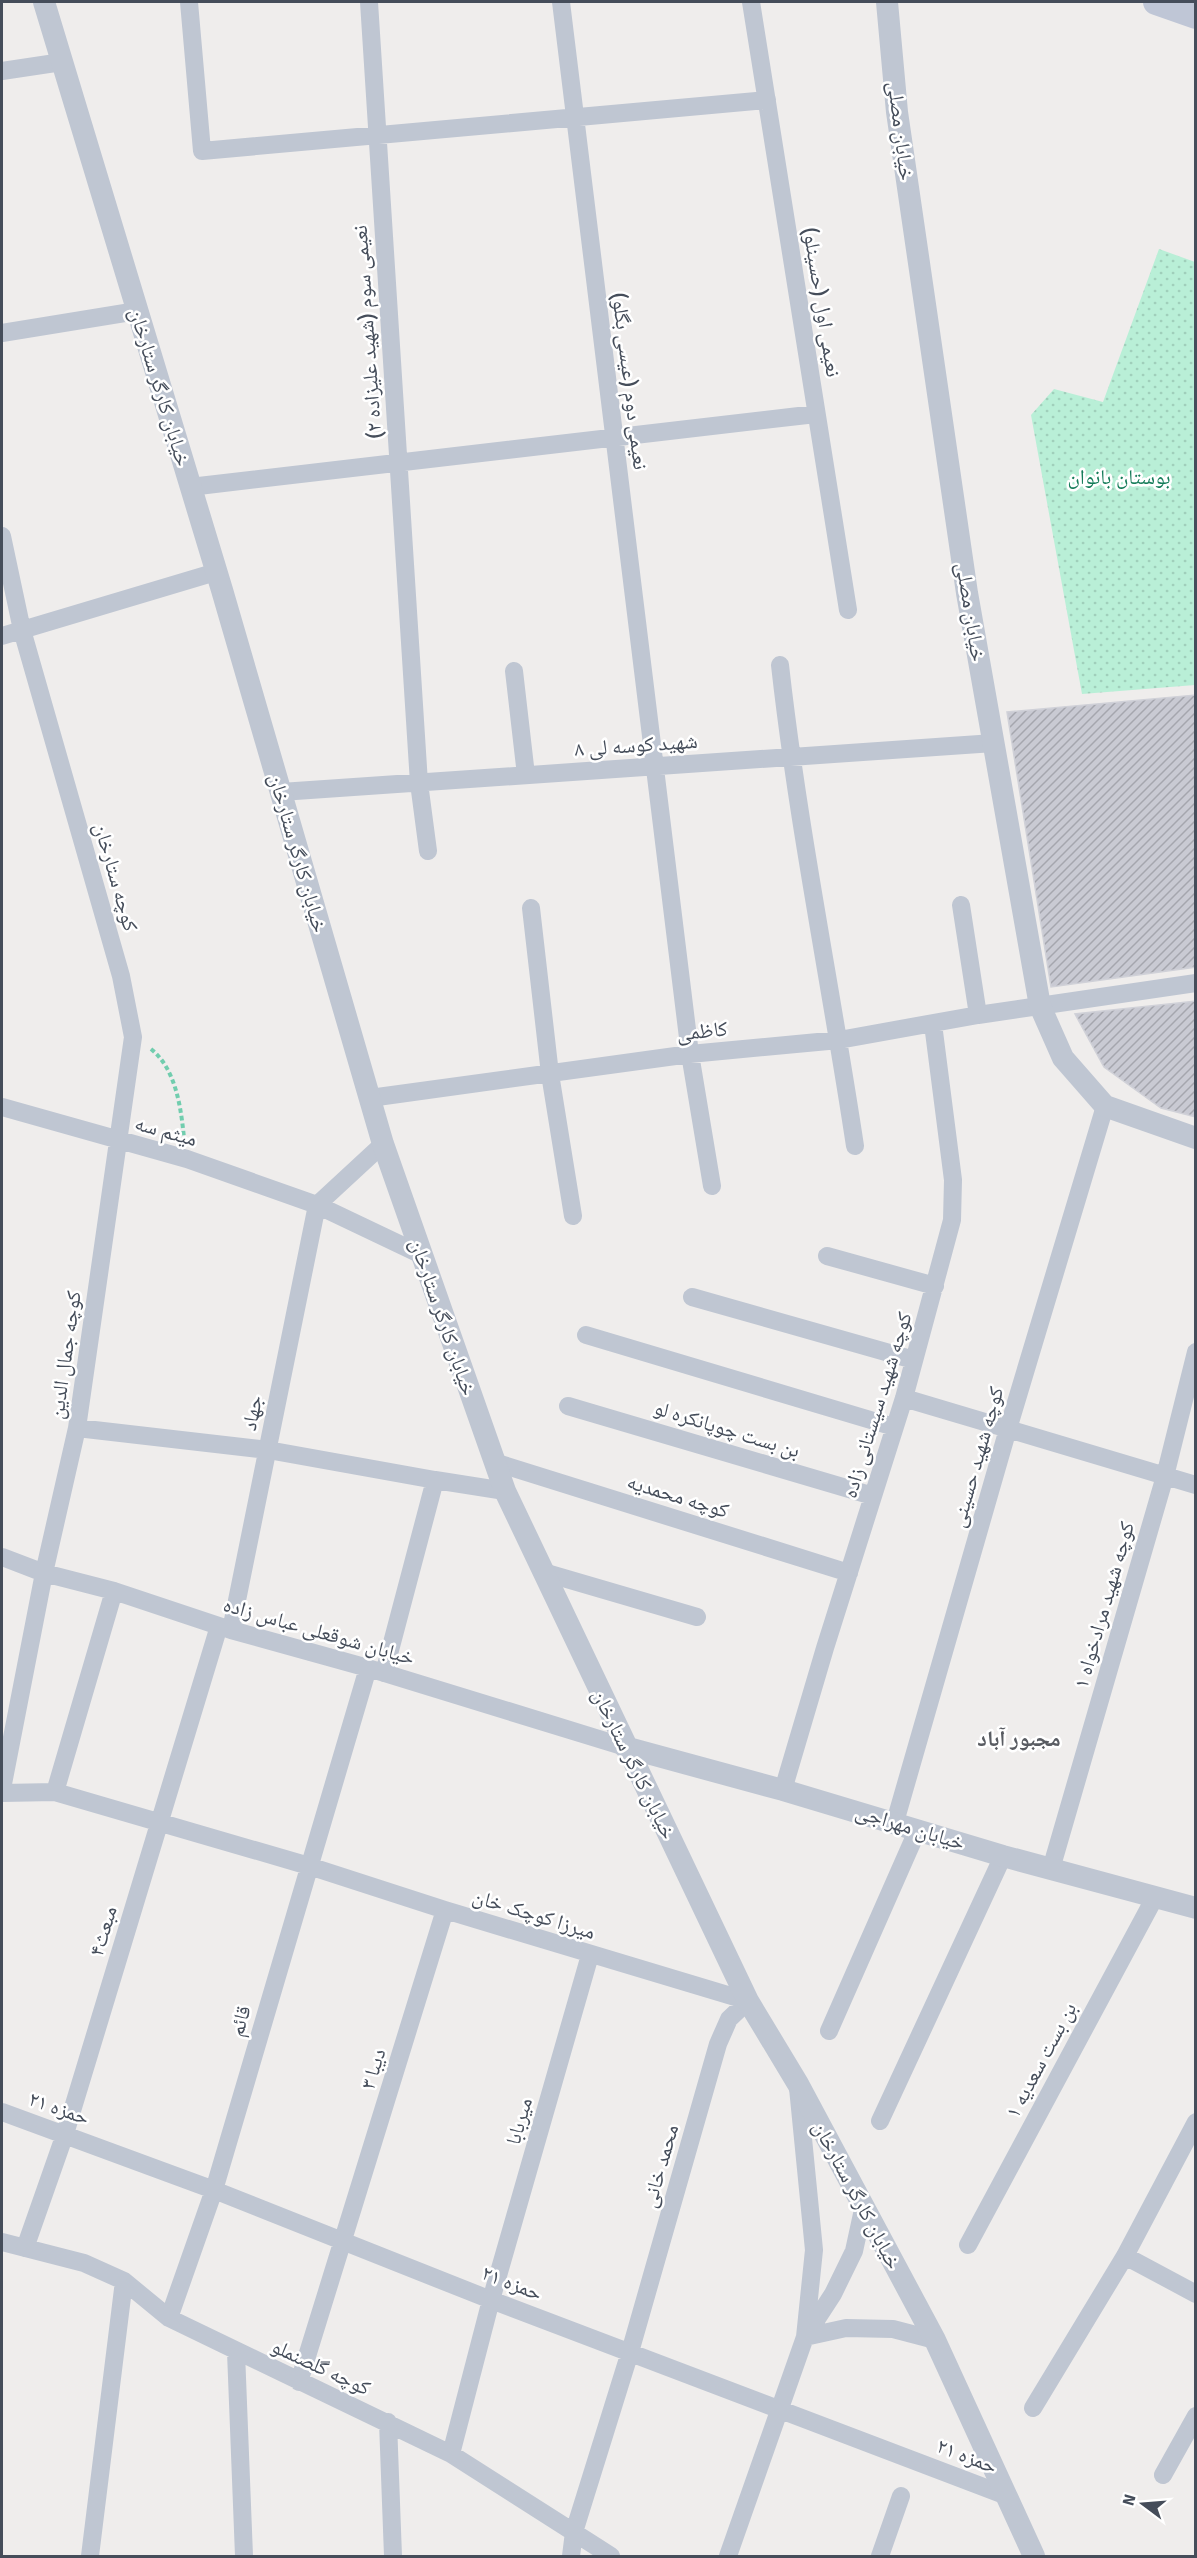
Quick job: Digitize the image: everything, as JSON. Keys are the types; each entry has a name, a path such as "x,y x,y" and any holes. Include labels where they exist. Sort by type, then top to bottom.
{"main road":[{"path":"1156,2 1196,16"}],"street":[{"name":"خیابان کارگر ستارخان","path":"44,2 216,572 383,1144 505,1491 748,2001 798,2084 935,2340 1034,2556"},
{"path":"189,2 202,151 767,100"},
{"name":"نعیمی سوم (شهید علیزاده ۲)","path":"369,2 419,783 428,850"},
{"name":"نعیمی دوم (عیسی بگلو)","path":"561,2 690,1054 712,1186"},
{"name":"نعیمی اول (حسینلو)","path":"751,2 848,610"},
{"name":"خیابان مصلی","path":"887,2 898,124 967,592 1040,1006 1063,1058 1105,1106 1196,1138"},
{"path":"2,71 62,62"},
{"path":"2,333 137,311"},
{"path":"190,487 816,414"},
{"name":"کوچه ستارخان","path":"2,536 22,630 121,976 133,1037 117,1141"},
{"path":"2,636 216,572"},
{"path":"780,665 790,757 855,1146"},
{"path":"514,671 526,775"},
{"name":"شهید کوسه لی ۸","path":"280,792 994,743"},
{"path":"962,904 978,1015"},
{"path":"531,908 550,1074 573,1216"},
{"name":"کاظمی","path":"370,1098 690,1054 839,1040 978,1015 1196,983"},
{"name":"کوچه شهید سیستانی زاده","path":"783,1790 904,1398 952,1220 953,1180 933,1024"},
{"name":"کوچه شهید حسینی","path":"895,1822 1008,1429 1105,1106"},
{"name":"میثم سه","path":"2,1107 186,1159 317,1205 422,1255"},
{"name":"کوچه جمال الدین","path":"2,1789 44,1573 78,1428 117,1141"},
{"path":"317,1205 383,1144"},
{"name":"جهاد","path":"225,1628 268,1450 317,1205"},
{"path":"827,1256 935,1287"},
{"path":"692,1297 914,1360"},
{"path":"586,1335 894,1427"},
{"name":"۱ کوچه شهید مرادخواه","path":"1051,1869 1165,1476 1196,1352"},
{"path":"904,1398 1196,1485"},
{"name":"بن بست چوپانکره لو","path":"568,1406 873,1496"},
{"path":"78,1428 268,1450 505,1491"},
{"name":"کوچه محمدیه","path":"494,1462 849,1573"},
{"name":"قائم","path":"169,2318 214,2190 309,1866 376,1671 435,1480"},
{"name":"خیابان شوقعلی عباس زاده","path":"2,1557 44,1573 114,1592 225,1628 376,1671 625,1747"},
{"path":"543,1572 698,1617"},
{"path":"56,1792 114,1592"},
{"name":"مبعث۴","path":"25,2248 65,2134 159,1821 225,1628"},
{"name":"خیابان مهراجی","path":"625,1747 895,1822 1003,1856 1196,1908"},
{"name":"میرزا کوچک خان","path":"2,1793 56,1792 309,1866 445,1910 748,2001"},
{"path":"829,2031 918,1829"},
{"path":"880,2121 1003,1856"},
{"name":"بن بست سعدیه ۱","path":"968,2245 1155,1897"},
{"name":"دیبا ۳","path":"299,2382 445,1910"},
{"name":"میربابا","path":"451,2454 491,2300 590,1954"},
{"name":"محمد خانی","path":"571,2556 574,2532 630,2352 718,2044 729,2019 748,2001"},
{"path":"728,2556 805,2337 814,2250 798,2084"},
{"name":"حمزه ۲۱","path":"2,2112 214,2190 491,2300 1007,2496"},
{"path":"1033,2408 1125,2256 1196,2122"},
{"path":"805,2337 833,2294 854,2251 864,2205"},
{"name":"کوچه گلصنملو","path":"2,2242 84,2263 124,2281 169,2318 451,2454 611,2556"},
{"path":"1125,2256 1196,2294"},
{"path":"90,2556 124,2281"},
{"path":"805,2337 846,2328 893,2329 935,2340"},
{"path":"237,2352 244,2556"},
{"path":"1163,2475 1196,2416"},
{"path":"388,2422 393,2556"},
{"path":"880,2556 902,2496"}],"path":[{"path":"133,1037 154,1051 168,1068 177,1098 186,1159"}],"green space":[{"name":"بوستان بانوان","path":"1159,249 1195,262 1195,685 1082,694 1031,415 1054,389 1103,402"}],"building":[{"path":"1196,695 1196,967 1051,987 1007,712"},
{"path":"1196,1001 1196,1117 1161,1108 1104,1067 1075,1014"}],"district":[{"name":"مجبور آباد","path":"1019,1738"}]}
